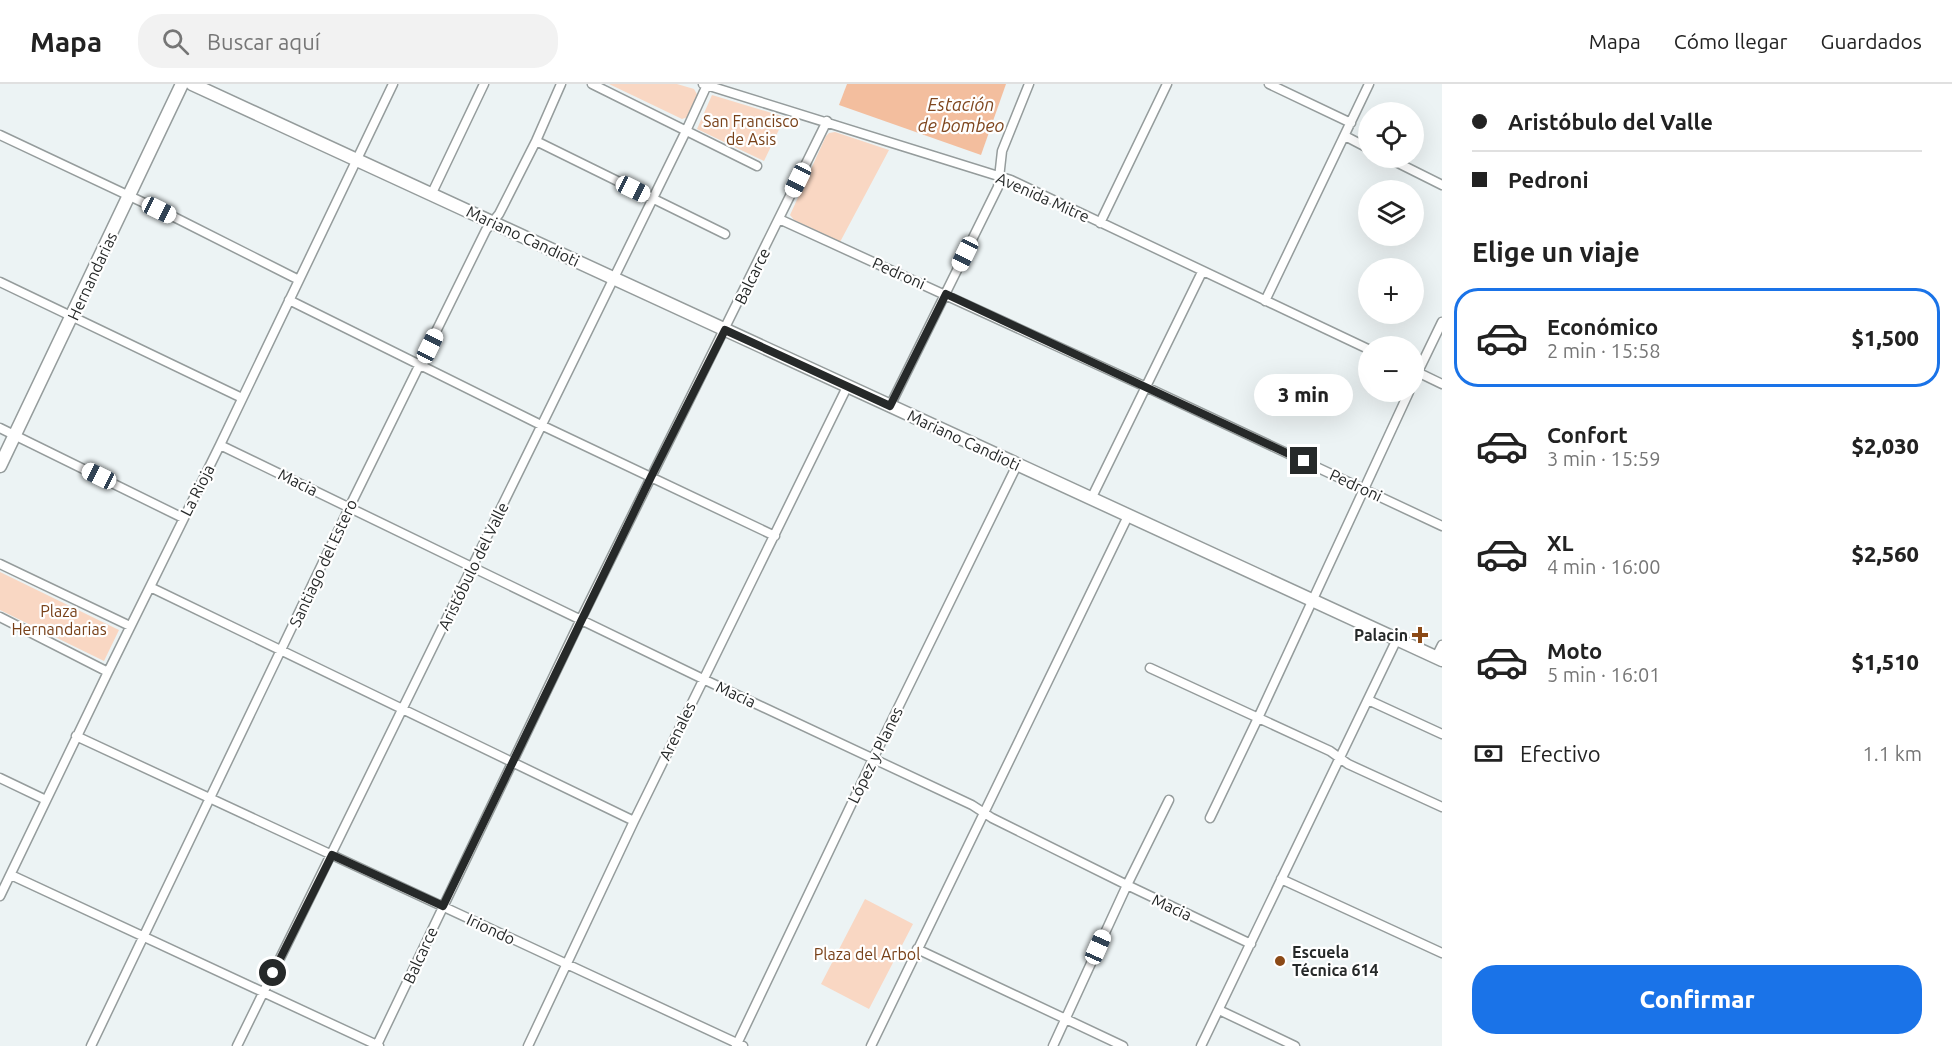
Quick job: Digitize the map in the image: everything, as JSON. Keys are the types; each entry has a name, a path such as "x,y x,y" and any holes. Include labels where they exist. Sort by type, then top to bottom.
{"street":[{"name":"Hernandarias","path":"0,466 182,84"},
{"name":"Mariano Candioti","path":"192,84 1439,659"},
{"name":"La Rioja","path":"0,896 393,84"},
{"path":"432,193 484,84"},
{"name":"Santiago del Estero","path":"91,1046 350,507 486,230 499,214 536,141 561,84"},
{"path":"592,84 757,166"},
{"path":"890,406 998,187 1002,151 1029,84"},
{"path":"1100,223 1167,84"},
{"path":"1269,84 1351,123"},
{"path":"1265,301 1369,84"},
{"name":"Aristóbulo del Valle","path":"237,1046 653,199 686,131 705,85"},
{"name":"Avenida Mitre","path":"705,85 999,176 1358,344"},
{"name":"Balcarce","path":"378,1046 581,620 827,121"},
{"path":"0,135 130,196 299,280"},
{"path":"1345,136 1358,143"},
{"path":"536,141 726,234"},
{"path":"1409,168 1442,184"},
{"name":"Pedroni","path":"779,219 946,294 1442,526"},
{"path":"1092,499 1202,272"},
{"path":"0,282 242,398"},
{"path":"289,300 541,425 775,536"},
{"path":"1424,355 1442,322"},
{"path":"1424,375 1442,384"},
{"name":"Arenales","path":"528,1046 634,821 848,387"},
{"path":"1210,818 1403,402"},
{"path":"0,428 183,518"},
{"name":"Macia","path":"220,445 703,679 972,805 985,814 1127,885 1251,944"},
{"name":"López y Planes","path":"738,1045 873,759 1017,465"},
{"path":"871,1046 1128,516"},
{"path":"0,564 130,626"},
{"path":"150,587 634,821"},
{"path":"0,618 108,672"},
{"path":"1201,1046 1397,639"},
{"path":"1439,659 1442,645"},
{"path":"1150,668 1330,751 1348,764 1442,807"},
{"path":"1368,700 1442,734"},
{"name":"Iriondo","path":"76,736 738,1045"},
{"path":"0,778 45,800"},
{"path":"1053,1046 1169,800"},
{"path":"10,875 378,1046"},
{"path":"1281,879 1442,953"},
{"path":"917,949 1123,1046"},
{"path":"1219,1010 1295,1046"}],"green space":[{"path":"609,84 677,84 694,89 698,96 688,117 682,119"},
{"name":"San Francisco de Asis","path":"712,95 785,117 764,161 697,129"},
{"path":"835,132 889,150 840,242 794,220 790,215 826,136"},
{"name":"Plaza Hernandarias","path":"0,572 119,630 104,661 0,610"},
{"name":"Plaza del Arbol","path":"865,899 913,924 869,1009 821,984"}],"water":[{"name":"Estación de bombeo","path":"847,84 1006,84 981,155 839,105"}],"place":[{"name":"Palacin","path":"1420,635"},
{"name":"Escuela Técnica 614","path":"1280,961"}],"route":[{"path":"273,973 332,855 443,906 651,477 725,330 890,406 946,294 1304,461"}]}
